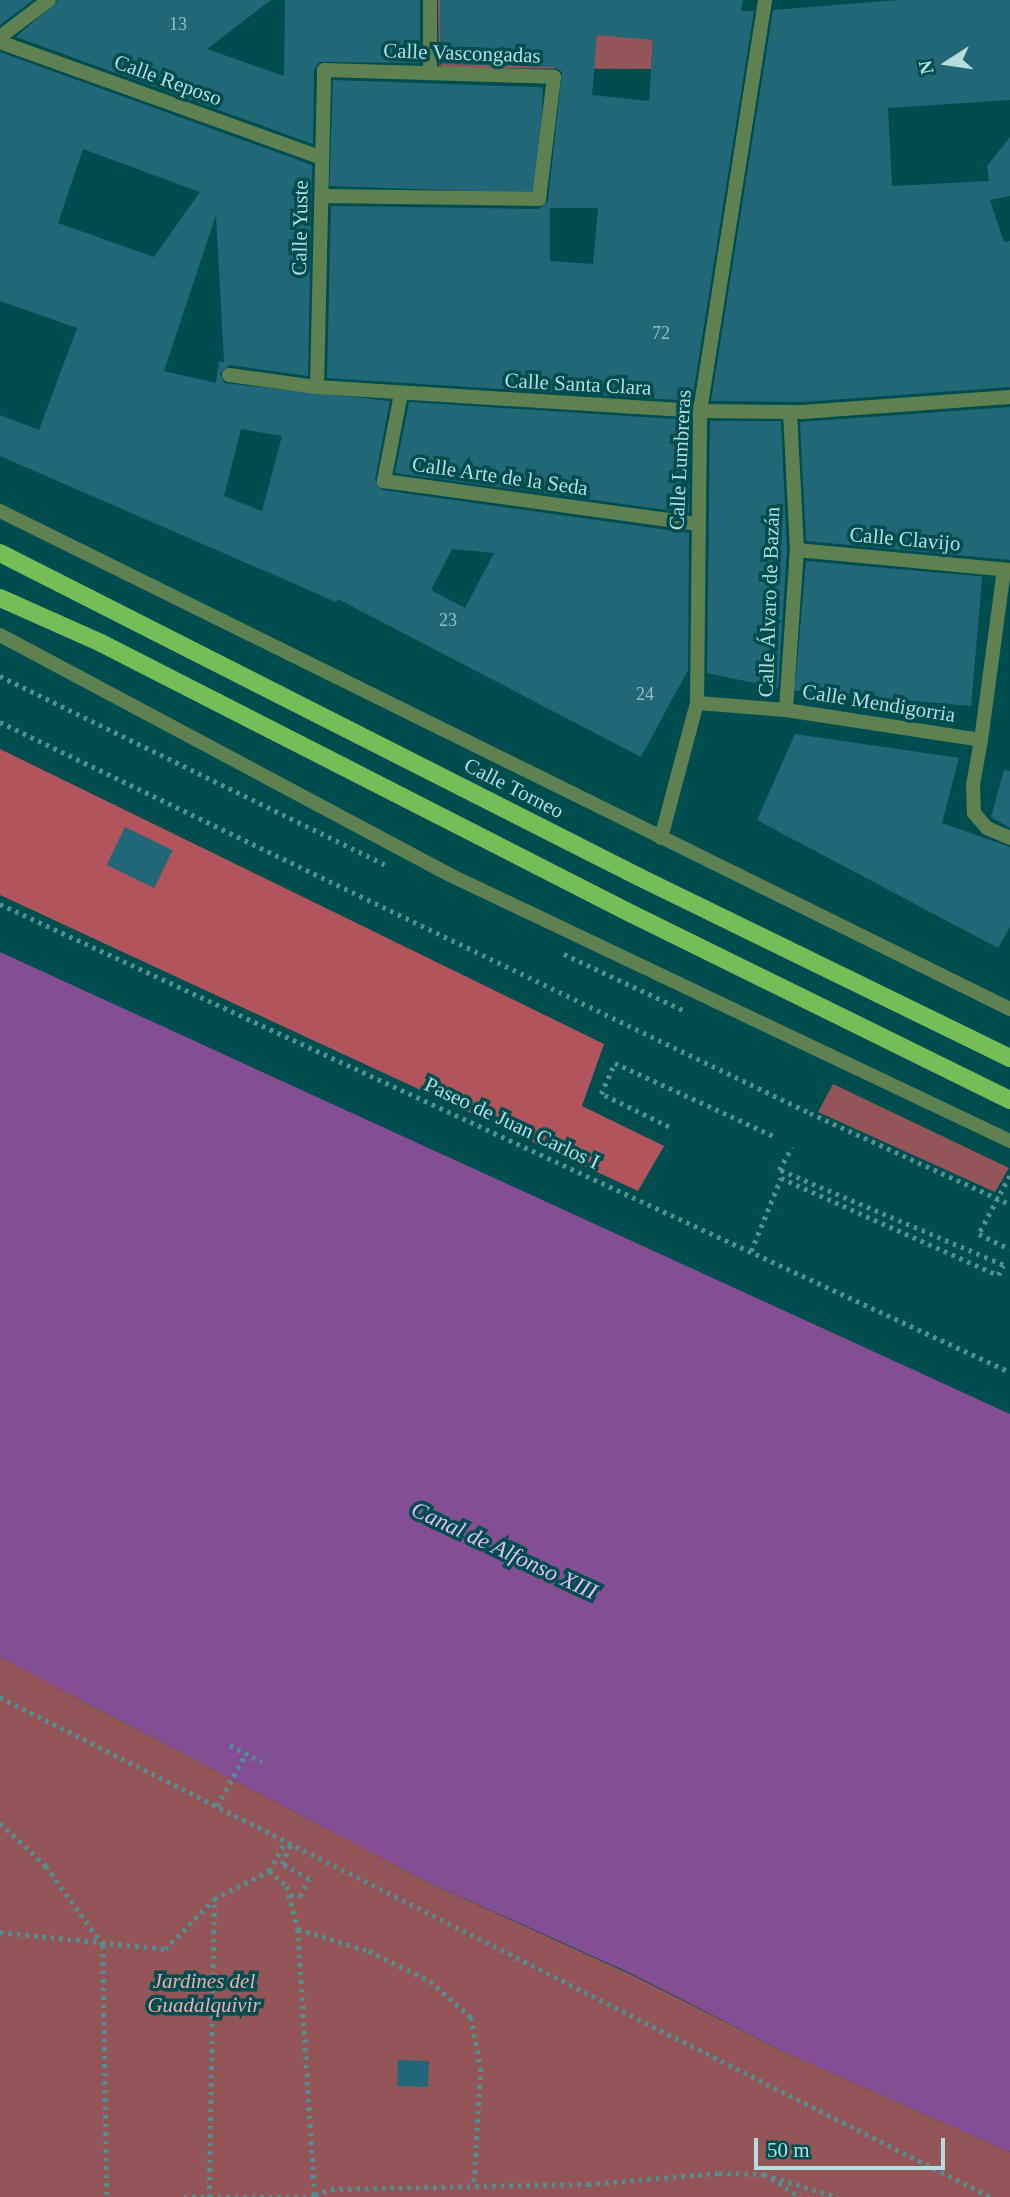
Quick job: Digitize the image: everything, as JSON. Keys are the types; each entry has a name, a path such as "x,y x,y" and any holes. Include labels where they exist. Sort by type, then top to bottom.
{"main road":[{"name":"Calle Torneo","path":"0,553 626,870 1010,1058"},
{"path":"0,598 101,643 632,914 1010,1100"}],"street":[{"path":"0,40 49,0"},
{"path":"430,0 430,73"},
{"name":"Calle Lumbreras","path":"661,838 697,703 700,411 765,0"},
{"name":"Calle Reposo","path":"0,40 322,158"},
{"name":"Calle Vascongadas","path":"322,196 538,199 554,77 324,70"},
{"name":"Calle Yuste","path":"317,387 324,70"},
{"name":"Calle Santa Clara","path":"229,375 317,387 401,394 700,411 790,412 1010,397"},
{"name":"Calle Arte de la Seda","path":"401,394 384,481 698,524"},
{"name":"Calle Álvaro de Bazán","path":"786,710 797,550 790,412"},
{"path":"0,511 1010,1009"},
{"name":"Calle Clavijo","path":"797,550 1007,570"},
{"path":"981,740 1007,570"},
{"path":"0,635 450,875 1010,1141"},
{"name":"Calle Mendigorria","path":"697,703 786,710 981,740 972,793 974,813 987,828 1010,838"}],"path":[{"path":"0,722 846,1130 1010,1204"},
{"name":"Paseo de Juan Carlos I","path":"0,904 1010,1372"},
{"path":"669,1127 601,1094 615,1063 776,1137"},
{"path":"751,1251 781,1178 998,1275 1003,1265 779,1170 792,1147"},
{"path":"1010,1176 979,1234 1010,1249"},
{"path":"0,1697 991,2197"},
{"path":"230,1745 262,1762"},
{"path":"218,1806 246,1753"},
{"path":"0,1823 46,1866 103,1945 107,2197"},
{"path":"0,1932 103,1945 165,1949 214,1899 269,1871 288,1842"},
{"path":"288,1842 282,1864 309,1879 300,1896 290,1895"},
{"path":"269,1871 287,1886 298,1929 315,2196"},
{"path":"209,2196 214,1899"},
{"path":"298,1929 369,1951 430,1981 471,2017 481,2067 474,2187"},
{"path":"184,2197 315,2196 331,2189 474,2187 764,2174 838,2197"},
{"path":"764,2174 800,2197"}],"green space":[{"path":"438,0 634,0 653,39 651,69 443,68 439,65"},
{"path":"833,1084 1009,1168 995,1192 818,1112"},
{"name":"Jardines del Guadalquivir","path":"0,1657 430,1883 630,1974 787,2053 1010,2152 1010,2197 0,2197"}],"shaded area":[{"path":"0,749 604,1044 582,1106 664,1146 638,1191 0,895"}],"water":[{"name":"Canal de Alfonso XIII","path":"0,952 1010,1414 1010,2152 787,2053 630,1973 430,1883 0,1657"}],"building":[{"path":"0,0 33,0 0,25"},
{"path":"58,0 271,0 207,49 284,76 285,0 420,0 420,63 319,62 314,70 313,144 16,37"},
{"path":"440,0 743,0 741,11 754,11 692,401 327,378 331,206 539,209 548,201 562,72 554,67 440,64","holes":["597,35 653,40 649,101 592,95","550,208 598,208 593,264 550,261"]},
{"path":"898,0 1010,0 1010,100 888,108 892,186 989,181 987,166 1010,137 1010,196 990,200 1004,242 1010,241 1010,387 802,402 711,401 773,10"},
{"path":"0,52 312,165 308,376 230,365 220,373 224,383 390,401 375,479 382,490 689,533 688,670 641,757 338,599 336,602 0,456 0,415 39,430 77,328 0,301","holes":["83,149 200,192 154,257 58,223","216,215 224,362 219,361 216,383 164,371","241,429 282,436 262,511 224,496","452,549 494,553 465,608 431,590"]},
{"path":"333,80 543,87 539,193 329,186"},
{"path":"409,402 690,420 689,513 395,473"},
{"path":"1010,407 1010,560 806,541 800,422"},
{"path":"710,421 781,421 787,550 778,688 707,673"},
{"path":"806,561 982,576 971,706 795,691"},
{"path":"795,734 959,758 942,823 1010,847 1010,927 998,948 757,820"},
{"path":"1004,770 1010,771 1010,828 991,817"},
{"path":"125,827 173,850 154,888 107,865"},
{"path":"398,2060 429,2061 428,2087 397,2086"}]}
